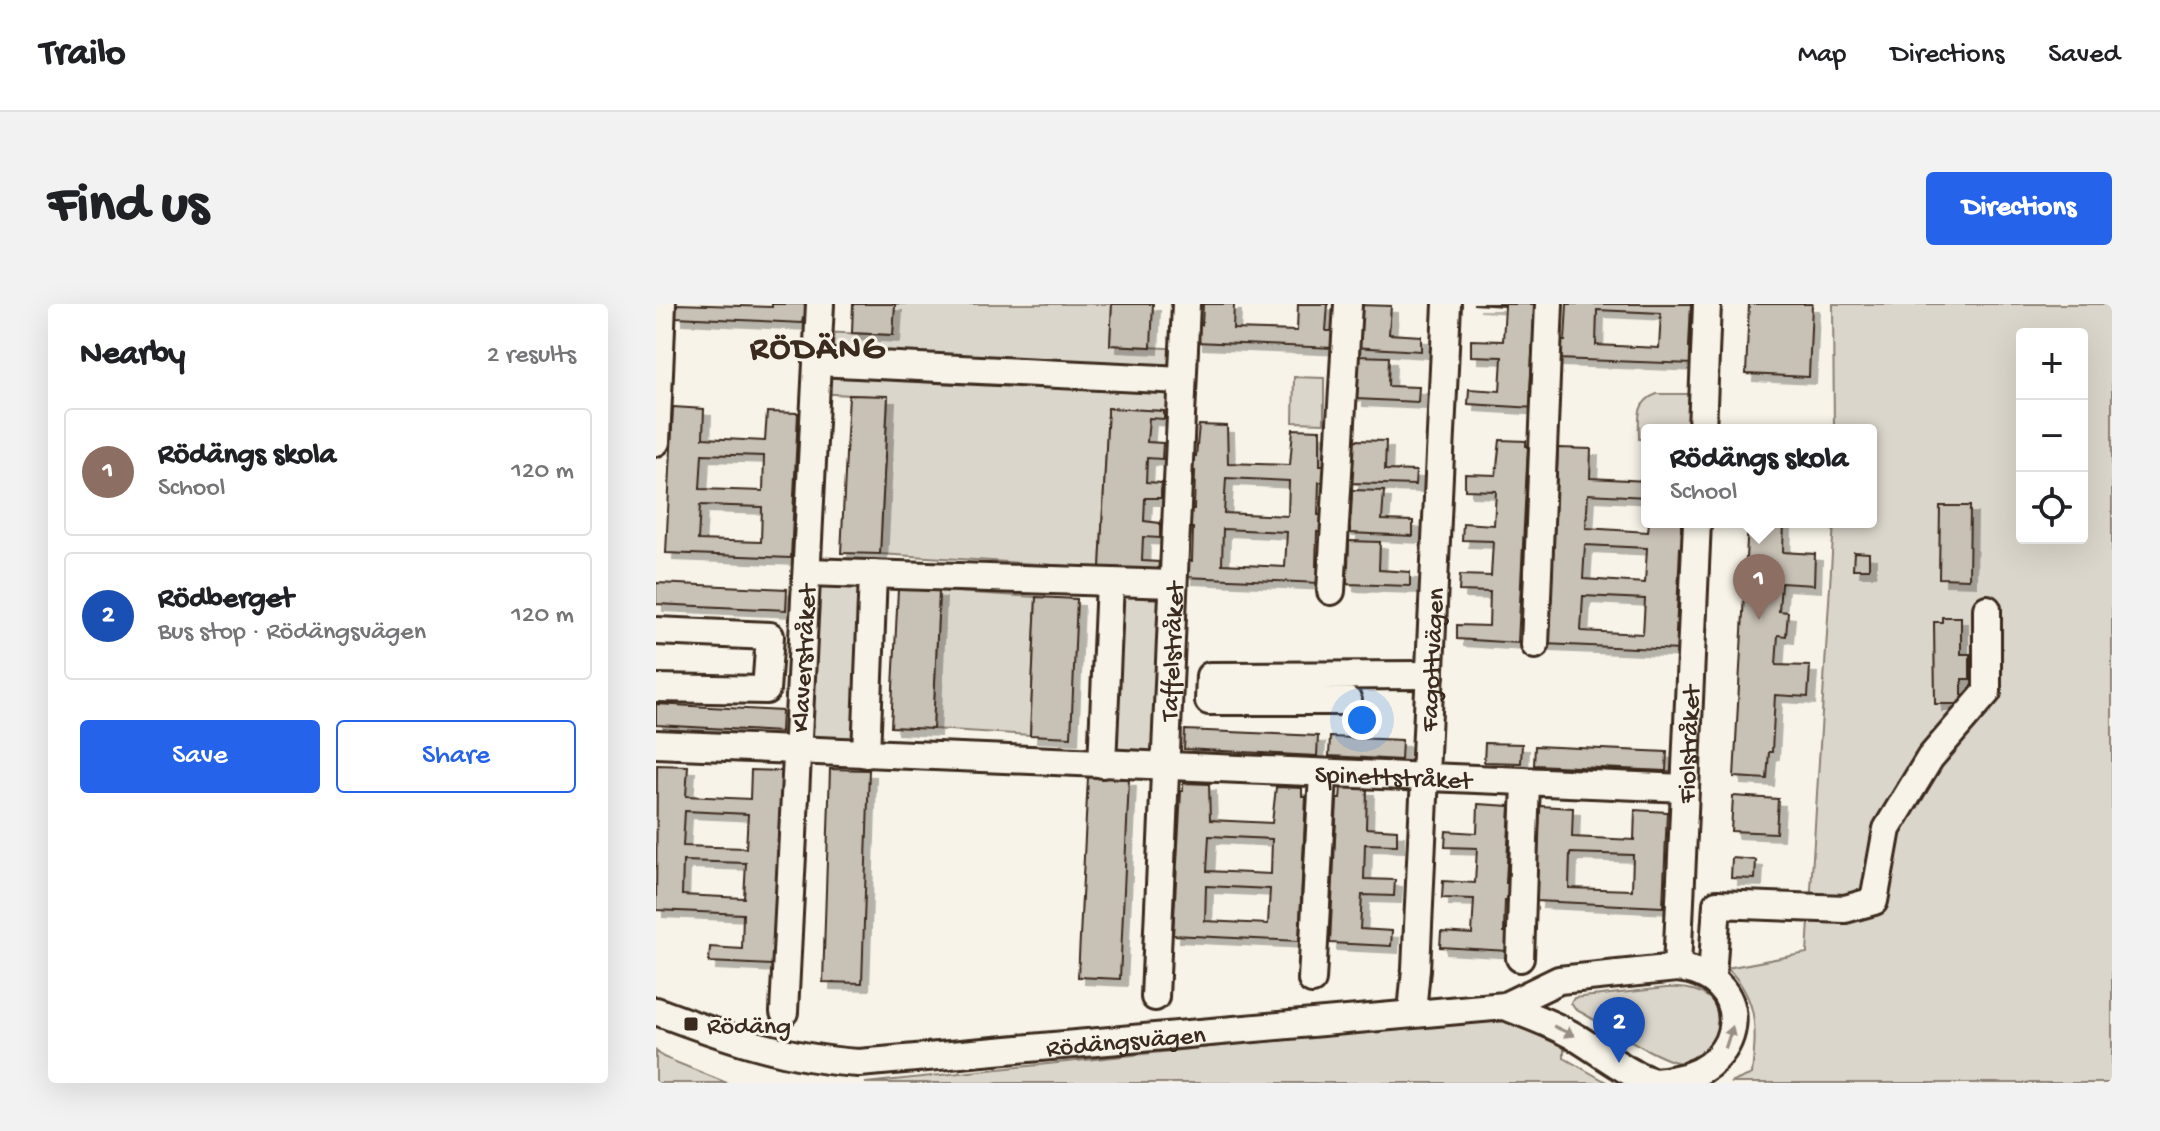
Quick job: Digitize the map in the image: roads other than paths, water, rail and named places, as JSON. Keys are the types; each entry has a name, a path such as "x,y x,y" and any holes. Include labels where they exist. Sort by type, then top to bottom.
{"street":[{"path":"656,442 662,304"},
{"name":"Klaverstråket","path":"784,1012 820,304"},
{"name":"Taffelstråket","path":"1155,997 1186,304"},
{"path":"1331,591 1348,304"},
{"name":"Fagottvägen","path":"1412,1013 1447,304"},
{"path":"1535,645 1549,304"},
{"path":"1702,424 1707,304"},
{"path":"817,362 1182,380"},
{"name":"Fiolstråket","path":"1677,968 1697,528"},
{"path":"807,572 1173,584"},
{"path":"866,754 873,574"},
{"path":"1102,764 1110,582"},
{"path":"1712,977 1717,904 1845,909 1874,901 1887,829 1930,758 1987,692 1987,609"},
{"path":"656,631 770,636 766,690 656,688"},
{"path":"1348,701 1209,701 1210,676 1430,675"},
{"name":"Spinettstråket","path":"656,744 1685,788"},
{"path":"1312,980 1323,774"},
{"path":"1520,958 1526,782"},
{"name":"Rödängsvägen","path":"656,1011 829,1072 859,1063 1505,1006 1559,980 1677,968 1696,969 1712,977 1726,994 1734,1019 1728,1046 1718,1058 1692,1076 1653,1082 1571,1034 1505,1006"}],"place":[{"name":"Rödängs skola","path":"1759,620"},
{"name":"Rödäng","path":"691,1024"},
{"name":"Rödberget","path":"1619,1063"}],"district":[{"name":"RÖDÄNG","path":"818,345"}]}
